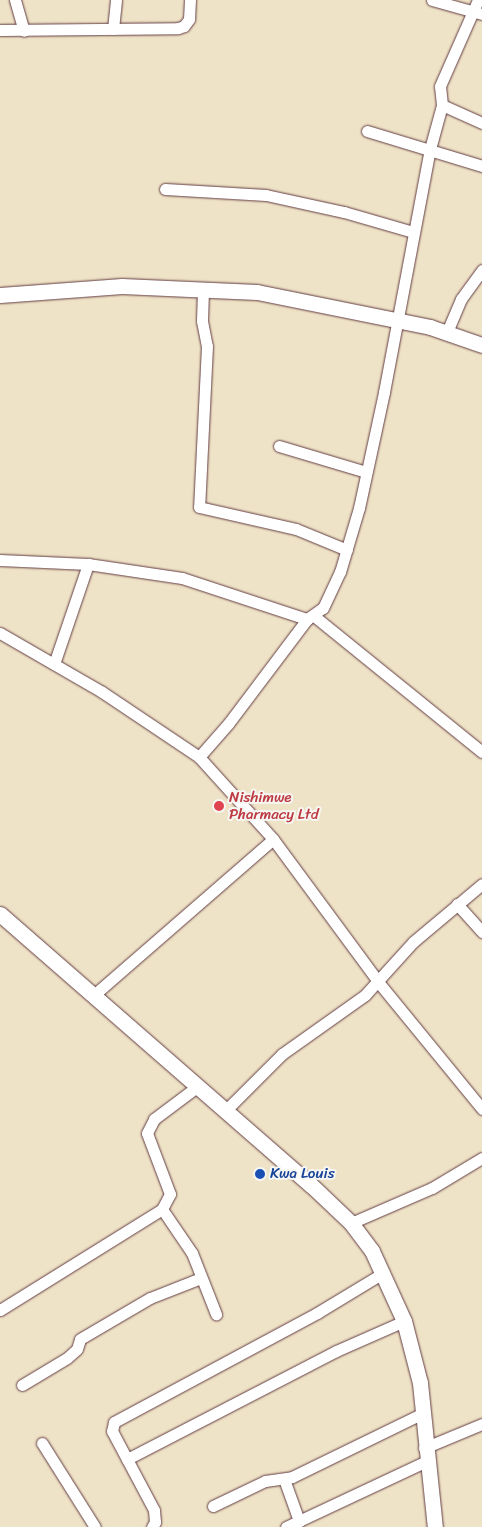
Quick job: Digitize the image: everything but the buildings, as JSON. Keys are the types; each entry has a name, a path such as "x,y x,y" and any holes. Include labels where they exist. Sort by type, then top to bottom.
{"street":[{"path":"15,0 24,31"},
{"path":"113,29 116,0"},
{"path":"0,30 24,31 184,26 189,19 190,0"},
{"path":"432,0 477,13"},
{"path":"198,757 228,724 331,594 347,550 366,472 430,149 442,105 440,86 477,13 478,0"},
{"path":"442,105 482,123"},
{"path":"367,130 482,166"},
{"path":"165,189 266,195 344,212 413,232"},
{"path":"447,332 461,299 482,270"},
{"path":"0,295 122,286 274,295 447,332 482,345"},
{"path":"203,291 202,321 207,346 197,498 199,507 296,529 347,550"},
{"path":"279,446 366,472"},
{"path":"0,560 88,564 182,578 311,617 482,752"},
{"path":"54,664 88,564"},
{"path":"0,633 54,664 198,757 273,839 378,983 482,1109"},
{"path":"95,994 273,839"},
{"path":"227,1109 282,1054 348,1009 378,983 384,972 413,942 482,884"},
{"path":"457,904 482,932"},
{"path":"0,914 227,1109 351,1223 372,1251 404,1321 420,1384 425,1455 435,1527"},
{"path":"0,1310 162,1209 170,1194 148,1133 154,1119 198,1086"},
{"path":"351,1223 432,1188 482,1158"},
{"path":"162,1209 192,1253 216,1314"},
{"path":"152,1527 155,1522 154,1510 112,1431 114,1422 316,1313 383,1273"},
{"path":"22,1385 67,1358 77,1349 80,1339 88,1334 150,1298 201,1278"},
{"path":"127,1459 336,1351 404,1321"},
{"path":"213,1506 265,1481 292,1477 421,1414"},
{"path":"286,1527 482,1424"},
{"path":"42,1443 95,1527"},
{"path":"284,1478 299,1521"}],"place":[{"name":"Nishimwe Pharmacy Ltd","path":"219,806"},
{"name":"Kwa Louis","path":"260,1174"}]}
